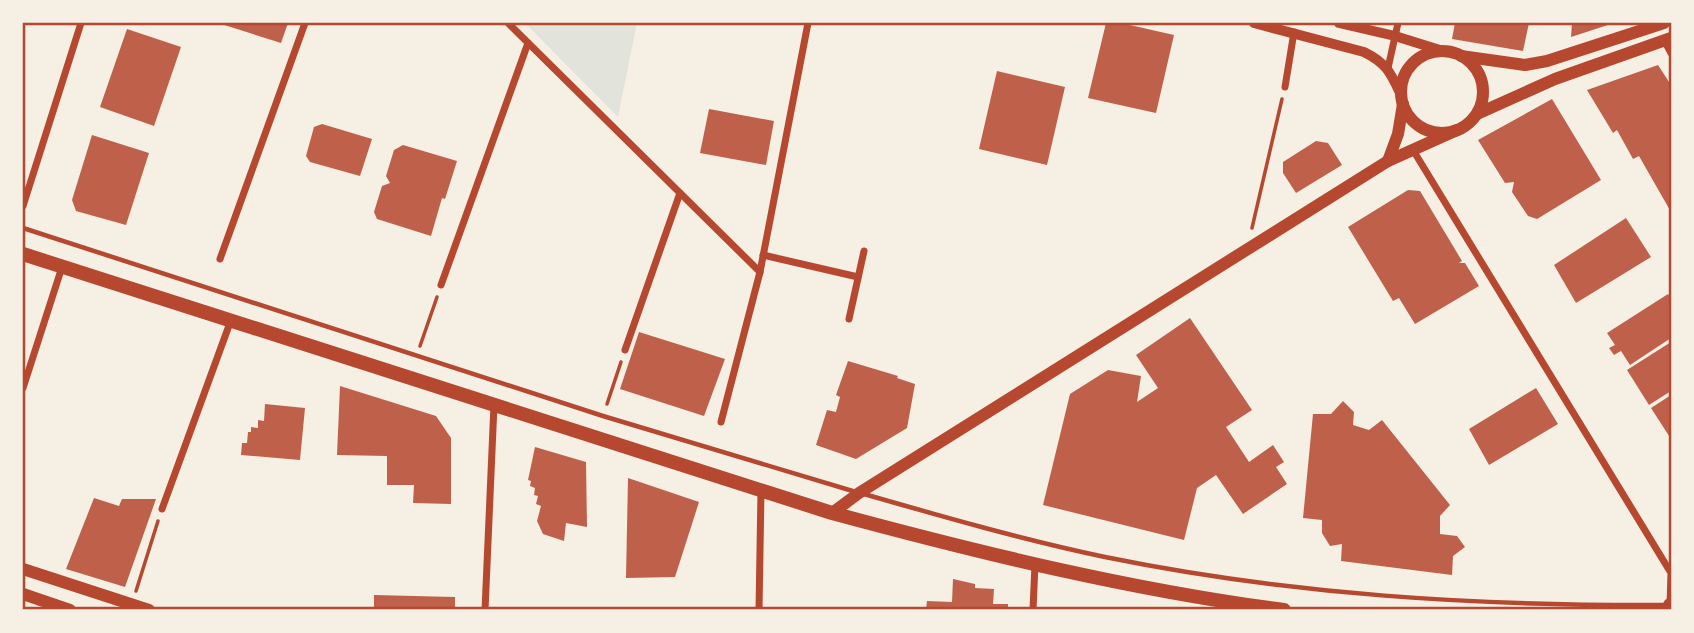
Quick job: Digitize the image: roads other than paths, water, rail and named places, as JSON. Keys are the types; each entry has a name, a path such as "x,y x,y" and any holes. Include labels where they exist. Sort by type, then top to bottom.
{"main road":[{"path":"1388,161 1398,134 1402,85 1412,65 1421,57 1443,51 1525,65 1547,61 1664,23"},
{"path":"1477,114 1555,79 1668,39"},
{"path":"832,513 859,493 1388,161 1468,124 1482,104 1482,81 1470,62 1461,56"},
{"path":"1402,101 1409,116 1419,126 1431,132 1457,131"},
{"path":"23,254 832,513 1035,564 1209,600 1284,610"},
{"path":"23,569 149,610"},
{"path":"23,594 70,610"}],"street":[{"path":"23,206 81,23"},
{"path":"220,258 305,23"},
{"path":"508,23 760,272"},
{"path":"721,422 760,272 808,23"},
{"path":"1254,23 1364,52 1388,68 1402,101"},
{"path":"1339,23 1443,51"},
{"path":"1388,68 1398,23"},
{"path":"1284,87 1294,32"},
{"path":"1668,39 1671,53"},
{"path":"441,285 528,43"},
{"path":"1413,150 1671,573 1670,607"},
{"path":"625,350 680,193"},
{"path":"849,319 864,251"},
{"path":"763,255 859,277"},
{"path":"23,388 62,267"},
{"path":"162,509 231,320"},
{"path":"485,610 494,405"},
{"path":"759,610 761,490"},
{"path":"1033,610 1035,564"}],"lane":[{"path":"23,228 603,416 859,493 1067,548 1254,582 1383,597 1499,604 1670,607"}]}
